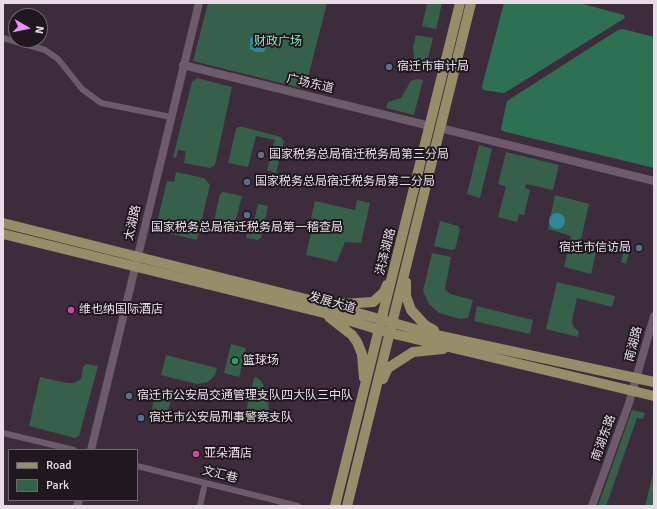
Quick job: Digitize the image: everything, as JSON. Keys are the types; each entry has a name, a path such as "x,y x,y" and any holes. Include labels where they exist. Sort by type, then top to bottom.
{"main road":[{"name":"洪泽湖路","path":"347,506 407,263 460,3"},
{"name":"洪泽湖路","path":"335,506 397,260 471,3"},
{"name":"发展大道","path":"3,223 137,256 325,308 390,333 459,344 654,382"},
{"name":"发展大道","path":"3,234 134,266 382,319 459,344 654,396"},
{"path":"325,308 373,302 384,292 397,260"},
{"path":"407,263 405,289 408,302 416,317 431,329 459,344"},
{"path":"325,308 352,335 362,354 364,379 360,409"},
{"path":"371,411 388,368 413,352 459,344"}],"street":[{"name":"太湖路","path":"92,449 134,266 199,3"},
{"path":"3,38 45,50 61,63 82,89 101,103 171,117"},
{"name":"广场东道","path":"183,65 654,181"},
{"name":"南湖路","path":"637,378 654,316"},
{"name":"南湖东路","path":"592,506 637,378"},
{"path":"3,433 70,449"},
{"name":"文汇巷","path":"138,466 298,506"},
{"path":"200,506 205,483"}],"green space":[{"name":"财政广场","path":"208,3 327,3 305,89 193,61"},
{"path":"427,3 442,3 436,29 422,26"},
{"path":"504,3 579,3 624,15 625,18 506,92 503,93 483,90 482,86"},
{"path":"623,29 654,37 654,168 502,131 501,129 507,101 618,30"},
{"path":"416,35 433,38 425,71 418,70 415,67 413,47"},
{"path":"197,78 232,87 215,165 210,168 184,163 186,151 178,150 176,158 173,157 192,82"},
{"path":"417,79 423,80 414,115 386,108 388,102 401,98 411,81"},
{"path":"238,127 281,137 284,142 276,173 267,170 275,140 256,136 248,167 228,163 236,129"},
{"path":"479,145 492,149 480,198 467,194"},
{"path":"506,152 559,165 553,190 526,184 525,188 530,190 524,215 519,214 517,222 498,217 506,187 498,184"},
{"path":"176,172 204,178 210,185 197,240 159,231 156,227 167,181 174,182"},
{"path":"223,192 242,196 232,234 212,230 220,194"},
{"path":"555,195 589,204 580,244 597,248 591,274 564,267 571,236 548,229"},
{"path":"357,200 370,203 361,243 345,242 337,262 306,255 314,219 311,218 315,201 355,210"},
{"path":"258,204 268,206 261,238 258,240 246,238 247,233 251,234"},
{"path":"440,221 458,226 460,230 455,249 452,250 434,246"},
{"path":"625,245 631,246 626,264 621,262"},
{"path":"432,253 451,257 445,289 450,294 473,300 468,318 460,319 439,313 429,304 423,291"},
{"path":"557,282 615,296 612,307 577,298 572,321 573,326 579,332 578,337 546,329"},
{"path":"477,306 533,320 530,334 474,321"},
{"name":"篮球场","path":"231,344 246,348 239,377 224,373"},
{"path":"166,355 217,368 215,375 208,382 197,384 161,375"},
{"path":"86,364 98,366 79,436 75,438 29,426 40,377 67,383 74,383 81,379 83,367"},
{"path":"256,377 261,381 268,394 269,414 266,419 245,415 254,378"},
{"path":"158,392 168,395 171,398 166,420 162,423 152,421 150,419 155,394"},
{"path":"632,410 645,413 643,419 637,418 606,506 598,506"},
{"path":"654,470 654,506 645,506"}],"water":[{"path":"255,37 264,42 266,47 264,52 256,52 250,49 250,38"},
{"path":"554,213 560,213 565,218 563,227 560,229 554,229 549,224 549,218"}],"place":[{"name":"宿迁市审计局","path":"389,67"},
{"name":"国家税务总局宿迁税务局第三分局","path":"261,155"},
{"name":"国家税务总局宿迁税务局第二分局","path":"247,182"},
{"name":"国家税务总局宿迁税务局第一稽查局","path":"247,215"},
{"name":"宿迁市信访局","path":"639,248"},
{"name":"维也纳国际酒店","path":"71,310"},
{"name":"篮球场","path":"235,361"},
{"name":"宿迁市公安局交通管理支队四大队三中队","path":"129,396"},
{"name":"宿迁市公安局刑事警察支队","path":"141,418"},
{"name":"亚朵酒店","path":"196,454"}]}
